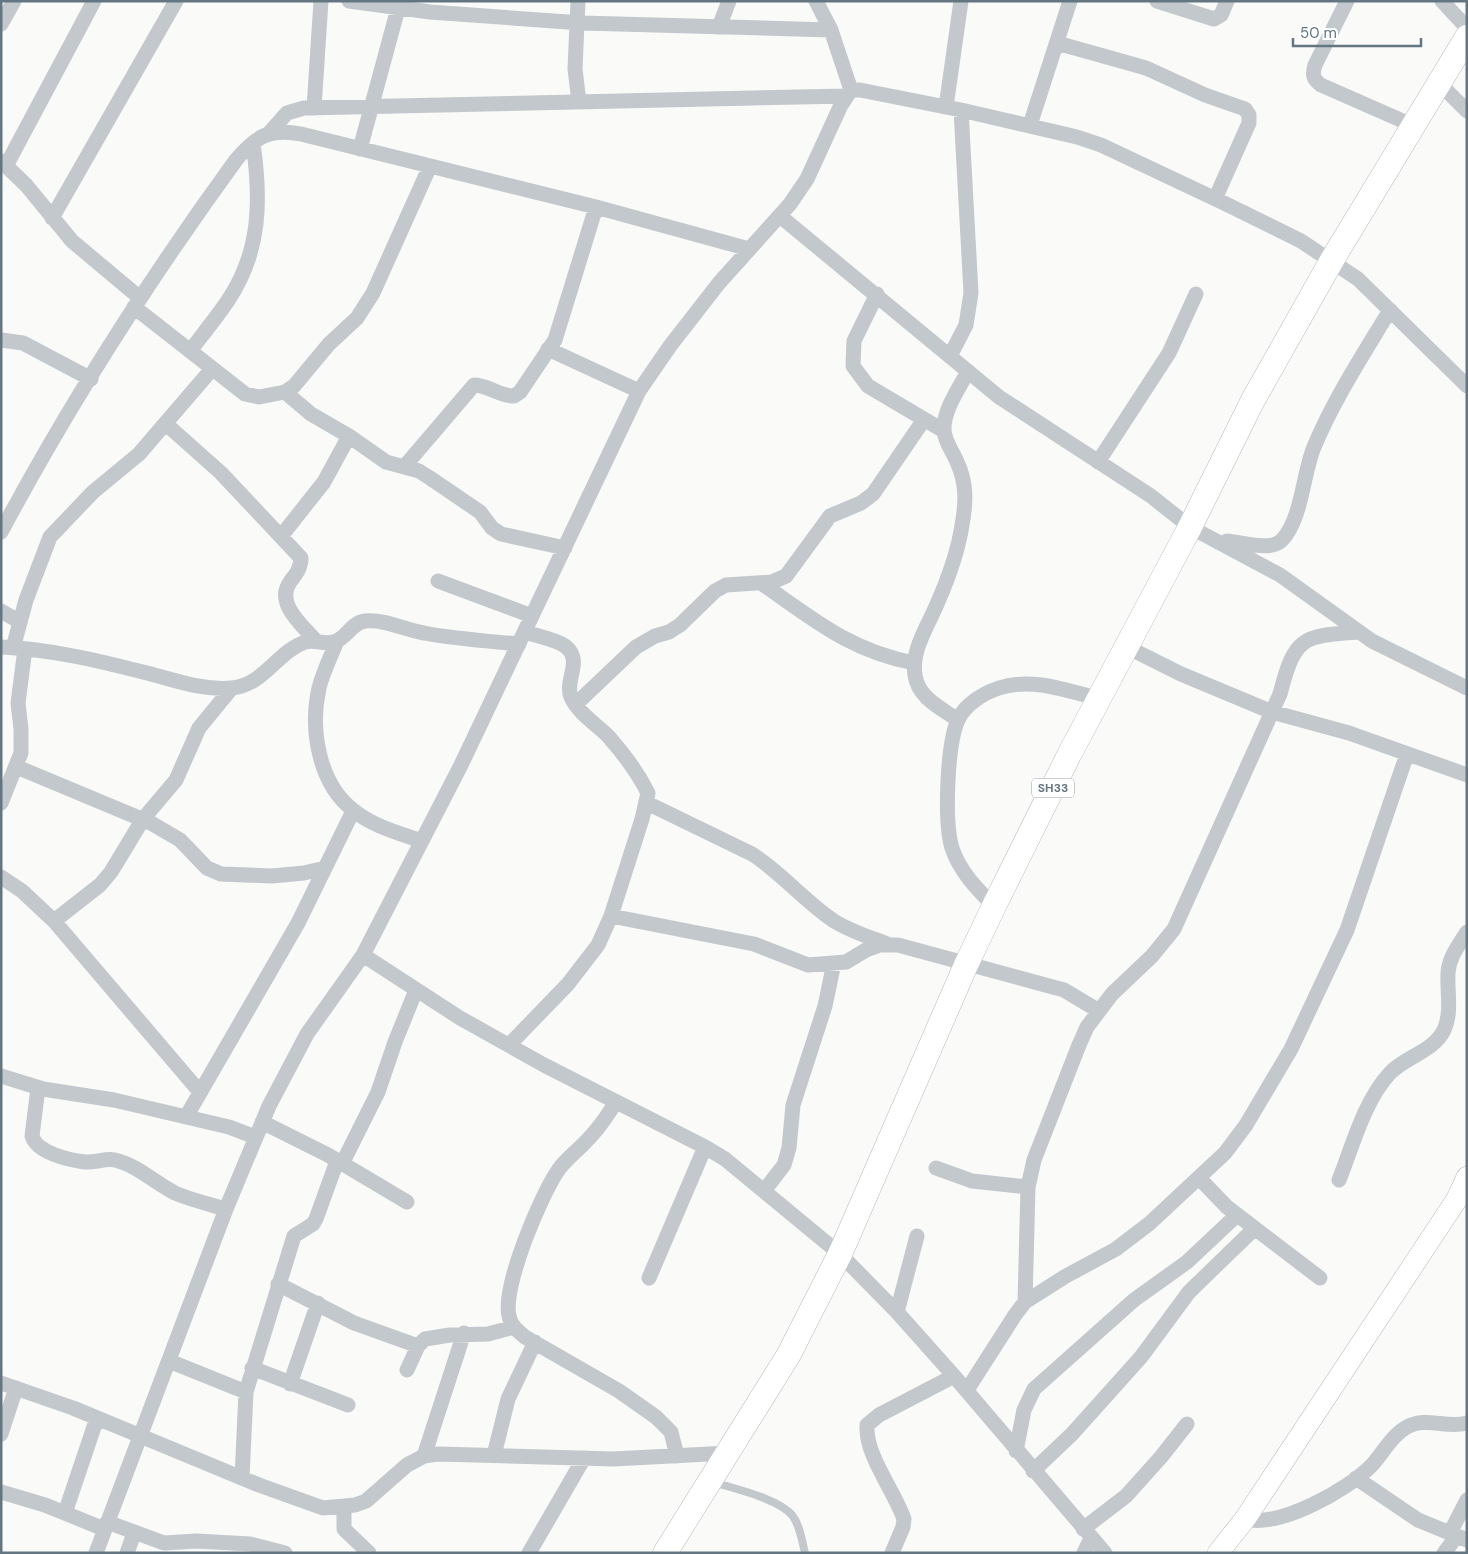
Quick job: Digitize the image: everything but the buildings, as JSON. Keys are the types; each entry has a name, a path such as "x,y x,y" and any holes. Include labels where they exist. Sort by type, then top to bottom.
{"main road":[{"name":"SH33","path":"665,1553 788,1356 840,1254 966,965 994,906 1069,755 1190,526 1252,400 1332,260 1438,82 1467,37"}],"street":[{"path":"1,24 14,1"},
{"path":"94,1 4,164 26,185 52,218 84,252 137,303 190,352 244,394 252,397 285,392 294,386 329,344 349,326 366,306 430,166"},
{"path":"52,218 176,1"},
{"path":"314,108 321,1"},
{"path":"349,1 482,8 575,23 831,30"},
{"path":"578,1 575,23 575,69 579,102"},
{"path":"719,27 730,1"},
{"path":"96,1553 142,1437 168,1360 226,1209 255,1137 280,1083 306,1034 363,956 522,638 639,391 698,310 749,249 780,216 807,179 849,93 831,30 816,1"},
{"path":"946,107 961,1"},
{"path":"1030,126 1070,1"},
{"path":"1157,1 1214,19 1221,15 1227,1"},
{"path":"1347,1 1315,65 1313,73 1315,80 1321,85 1412,125"},
{"path":"1442,1 1467,28"},
{"path":"360,149 373,107 399,4"},
{"path":"1057,43 1146,68 1205,95 1245,109 1249,115 1249,123 1215,199"},
{"path":"1438,82 1467,111"},
{"path":"1,532 37,467 137,303 245,149 270,132 287,113 314,108 579,102 849,93 860,90 1030,126 1101,145 1301,241 1358,279 1467,386"},
{"path":"950,356 966,325 971,293 961,110"},
{"path":"270,132 285,131 430,166 596,207 749,249"},
{"path":"190,352 230,298 250,253 259,207 252,143"},
{"path":"404,467 474,385 481,385 505,396 514,396 548,349 560,328 596,207"},
{"path":"780,216 877,294 999,397 1150,496 1190,526 1280,575 1329,608 1358,632 1467,688"},
{"path":"877,294 854,341 853,366 868,386 944,431"},
{"path":"1098,462 1169,353 1196,294"},
{"path":"1215,540 1263,545 1274,545 1282,541 1294,516 1308,465 1326,421 1390,310"},
{"path":"1,340 23,343 91,378"},
{"path":"548,349 639,391"},
{"path":"1,803 17,767 22,743 13,648 40,558 50,537 93,492 139,454 212,369"},
{"path":"958,720 930,702 920,690 915,677 914,663 950,571 962,527 965,506 964,479 944,431 950,406 968,371"},
{"path":"285,392 310,414 349,436 386,462 419,471 471,506 501,534 565,548"},
{"path":"576,704 636,647 680,625 715,591 726,585 772,582 786,576 830,516 861,503 873,494 924,420"},
{"path":"166,424 220,473 282,535 301,558 301,565 286,588 284,596 296,617 315,640"},
{"path":"282,535 324,482 349,436"},
{"path":"438,581 532,616"},
{"path":"761,583 852,644 888,658 914,663"},
{"path":"1,611 20,622"},
{"path":"13,648 78,656 202,687 231,689 243,687 254,681 297,646 315,640 328,643 336,641 357,623 366,621 380,622 436,635 522,638 565,646 572,655 575,664 570,687 571,696 576,704 608,737 635,771 648,793 647,803 611,916 598,945 585,964 509,1045"},
{"path":"1026,1302 1028,1188 1034,1160 1078,1044 1098,1011 1174,929 1228,805 1280,694 1287,664 1293,652 1304,641 1322,634 1358,632"},
{"path":"336,641 317,700 318,745 322,764 334,791 353,811 369,820 422,841"},
{"path":"1127,647 1181,674 1272,712 1349,732 1467,775"},
{"path":"994,906 972,883 952,848 948,803 952,745 958,720 968,707 981,696 1000,688 1024,684 1052,687 1100,699"},
{"path":"54,921 100,885 111,872 144,819 176,780 199,728 231,689"},
{"path":"967,1390 1015,1315 1026,1302 1066,1276 1116,1249 1150,1223 1225,1153 1246,1125 1291,1049 1347,930 1407,754"},
{"path":"17,767 144,819 180,840 207,868 220,874 272,876 304,874 325,868"},
{"path":"647,803 766,862 797,892 834,921 889,945 917,949 966,965 1064,990 1098,1011"},
{"path":"186,1117 199,1091 298,923 353,811"},
{"path":"1,895 4,878 22,891 54,921 199,1091"},
{"path":"611,916 754,944 808,965 846,962 874,947 889,945"},
{"path":"1339,1180 1364,1116 1383,1081 1398,1064 1433,1043 1444,1031 1449,996 1448,973 1452,955 1467,932"},
{"path":"363,956 509,1045 705,1147 725,1159 764,1190 840,1254 898,1312 967,1390 1016,1451 1105,1553"},
{"path":"764,1190 784,1165 789,1148 793,1105 825,1006 834,963"},
{"path":"242,1478 246,1392 294,1236 312,1224 316,1219 340,1162 378,1092 395,1042 416,990"},
{"path":"1,1076 38,1088 92,1095 229,1127 255,1137"},
{"path":"38,1088 32,1136 34,1143 39,1147 66,1158 85,1162 107,1159 124,1163 174,1192 226,1209"},
{"path":"616,1102 599,1128 560,1168 540,1203 515,1275 508,1306 509,1317 514,1327 535,1342 619,1391 656,1417 671,1432 677,1456"},
{"path":"262,1122 340,1162 407,1202"},
{"path":"649,1278 705,1147"},
{"path":"936,1168 972,1181 1028,1188"},
{"path":"1218,1553 1245,1519 1457,1199 1467,1177"},
{"path":"1198,1178 1254,1229 1320,1278"},
{"path":"1016,1451 1024,1410 1034,1389 1134,1300 1187,1262 1237,1215"},
{"path":"1033,1471 1072,1434 1141,1357 1189,1292 1254,1229"},
{"path":"898,1312 917,1236"},
{"path":"278,1284 354,1323 418,1346"},
{"path":"290,1384 318,1303"},
{"path":"407,1370 418,1346 425,1339 464,1334 488,1334 514,1327"},
{"path":"424,1456 464,1334"},
{"path":"494,1455 508,1399 535,1342"},
{"path":"168,1360 246,1392"},
{"path":"252,1368 348,1405"},
{"path":"892,1553 904,1527 904,1519 871,1450 866,1434 867,1425 880,1415 954,1376"},
{"path":"1,1434 8,1386 97,1418 242,1478 323,1508 366,1501 407,1465 424,1456 438,1454 613,1459 728,1453"},
{"path":"65,1513 97,1418"},
{"path":"1245,1519 1264,1521 1280,1518 1315,1504 1370,1467 1401,1431 1408,1426 1427,1422 1464,1427"},
{"path":"1084,1553 1087,1534 1126,1496 1187,1424"},
{"path":"529,1553 584,1458"},
{"path":"1356,1478 1418,1520 1458,1537"},
{"path":"1,1492 164,1543 196,1541 241,1543 262,1545 285,1553"},
{"path":"1444,1553 1458,1537 1467,1500"},
{"path":"344,1506 344,1529 369,1553"},
{"path":"127,1553 134,1533"}],"lane":[{"path":"711,1481 760,1497 784,1509 793,1516 797,1523 805,1553"}]}
